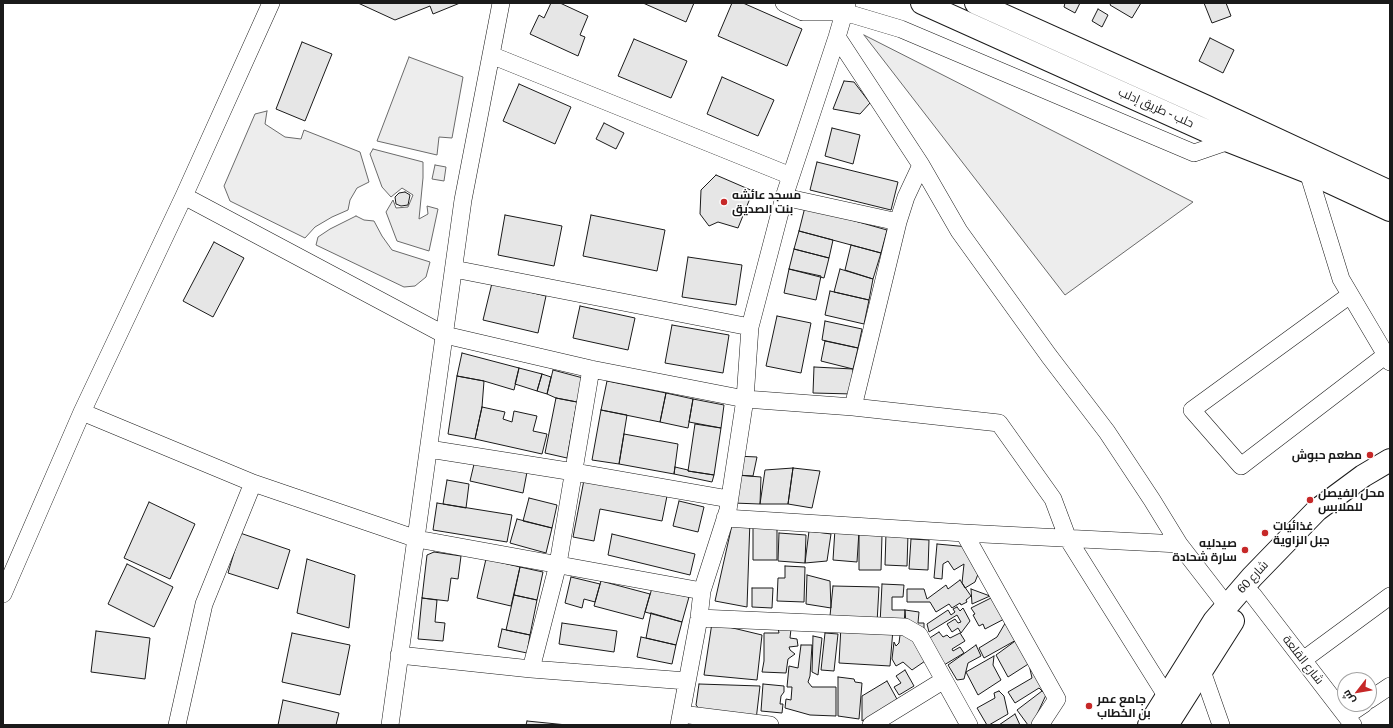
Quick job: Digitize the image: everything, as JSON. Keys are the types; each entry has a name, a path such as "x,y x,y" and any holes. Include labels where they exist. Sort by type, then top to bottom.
{"main road":[{"name":"حلب - طريق إدلب","path":"922,3 1229,141 1308,172 1390,210"},
{"name":"حلب - طريق إدلب","path":"976,3 1205,106 1390,192"},
{"name":"شارع 60","path":"1149,725 1214,621 1252,577 1317,510 1363,476 1390,460"},
{"name":"شارع 60","path":"1167,725 1227,629 1253,595 1328,520 1352,500 1390,475"}],"street":[{"path":"3,594 82,412 184,196 271,3"},
{"path":"390,725 463,200 501,3"},
{"path":"784,3 803,12 845,8 901,29 1194,152 1229,141"},
{"path":"770,725 680,720 699,618 702,591 725,518 729,500 744,399 750,327 784,197 837,37 845,8"},
{"path":"837,37 921,165 959,231 1049,356 1107,432 1179,544 1227,606"},
{"path":"491,55 791,176"},
{"path":"853,407 898,222 906,198 921,165"},
{"path":"1308,172 1341,279 1388,358 1241,466 1192,410 1350,295"},
{"path":"184,196 445,335 591,368 744,399 853,407 999,423 1053,499 1068,539 1167,697"},
{"path":"784,197 898,222"},
{"path":"454,269 750,327"},
{"path":"531,669 558,564 591,368"},
{"path":"82,412 253,484 417,539 702,591"},
{"path":"428,449 574,472 729,500"},
{"path":"177,725 204,604 253,484"},
{"path":"725,518 1068,539 1179,544"},
{"path":"964,533 1057,698 1040,725"},
{"name":"شارع القلعة","path":"1253,595 1349,721"},
{"path":"1303,660 1390,596"},
{"path":"699,618 905,627 919,634 969,725"},
{"path":"399,655 531,669 687,681"},
{"path":"1202,671 1221,725"},
{"path":"870,725 944,680"},
{"path":"1377,695 1390,686"},
{"path":"1349,721 1357,712"}],"shaded area":[{"path":"864,35 1193,202 1065,295"},
{"path":"409,57 463,77 452,138 439,137 437,155 377,141"},
{"path":"267,111 265,124 285,137 301,139 304,130 360,152 369,182 357,188 350,200 348,210 315,227 305,238 230,201 224,186 255,114"},
{"path":"373,149 423,162 419,219 428,214 427,206 438,209 429,251 397,241 386,212 393,200 396,208 408,207 413,195 402,188 391,197 382,187 370,154"},
{"path":"435,165 446,167 444,181 432,179"},
{"path":"356,216 364,220 374,221 392,250 430,262 426,277 415,286 404,287 316,245 318,237"}],"building":[{"path":"358,3 460,3 433,14 430,6 395,20"},
{"path":"551,3 560,3 588,16 580,35 585,37 578,56 530,34 539,15 544,18"},
{"path":"643,3 694,3 686,22"},
{"path":"732,3 743,3 802,29 787,66 718,36"},
{"path":"1065,3 1080,3 1075,13 1064,7"},
{"path":"1111,3 1141,3 1132,18 1110,5"},
{"path":"1204,3 1226,3 1231,16 1212,23"},
{"path":"1098,9 1108,15 1102,27 1092,21"},
{"path":"1210,38 1234,50 1223,73 1199,61"},
{"path":"634,39 687,61 671,98 618,76"},
{"path":"302,42 332,54 305,121 276,109"},
{"path":"722,77 774,100 758,136 707,114"},
{"path":"844,81 854,82 870,103 860,114 833,109"},
{"path":"519,84 571,107 555,144 503,121"},
{"path":"604,123 624,133 616,149 596,139"},
{"path":"832,128 860,135 853,164 825,156"},
{"path":"817,162 898,182 891,210 810,190"},
{"name":"مسجد عائشه بنت الصديق","path":"716,175 753,191 738,228 718,222 709,226 700,214 701,190"},
{"path":"405,192 410,195 408,205 401,206 396,204 395,197 399,193"},
{"path":"805,207 887,230 881,253 799,231"},
{"path":"505,215 562,226 554,266 498,255"},
{"path":"591,215 665,230 657,271 583,256"},
{"path":"799,231 833,240 829,258 794,249"},
{"path":"214,242 244,258 213,317 183,301"},
{"path":"851,245 881,253 873,279 845,270"},
{"path":"794,249 829,258 824,278 789,269"},
{"path":"688,257 742,265 736,305 682,297"},
{"path":"789,269 821,276 816,300 784,293"},
{"path":"840,269 873,279 869,300 834,292"},
{"path":"492,283 546,296 538,333 483,320"},
{"path":"830,291 869,300 864,324 825,315"},
{"path":"580,306 635,318 628,350 573,338"},
{"path":"777,316 811,323 801,373 766,366"},
{"path":"825,321 862,329 858,348 822,340"},
{"path":"672,325 729,335 723,373 665,363"},
{"path":"825,341 858,348 853,369 821,361"},
{"path":"462,353 519,368 514,390 484,381 457,376"},
{"path":"814,367 853,369 853,394 813,393"},
{"path":"519,368 542,374 537,391 515,384"},
{"path":"553,370 583,378 577,402 556,398 547,394"},
{"path":"542,374 551,377 547,394 537,391"},
{"path":"457,376 484,381 482,407 475,439 448,434"},
{"path":"607,381 666,393 660,422 601,410"},
{"path":"666,393 693,399 688,428 660,422"},
{"path":"556,398 577,402 567,458 545,453"},
{"path":"693,399 724,405 721,428 689,422"},
{"path":"482,407 505,412 503,419 512,422 514,411 537,416 533,431 547,434 542,454 475,439"},
{"path":"601,410 627,415 619,464 592,460"},
{"path":"695,424 721,428 714,475 688,471"},
{"path":"624,434 678,444 674,474 619,464"},
{"path":"736,456 757,457 753,476 736,475"},
{"path":"475,460 527,472 523,493 470,481"},
{"path":"675,467 688,471 714,475 712,482 674,474"},
{"path":"793,468 788,504 760,504 765,470"},
{"path":"793,468 820,471 812,508 788,504"},
{"path":"736,475 761,477 760,504 733,503"},
{"path":"447,480 469,484 466,508 443,504"},
{"path":"584,480 667,496 662,521 600,509 594,541 573,537"},
{"path":"529,498 557,505 552,528 523,521"},
{"path":"679,501 704,507 698,532 673,526"},
{"path":"149,502 195,524 170,579 124,558"},
{"path":"437,503 512,515 507,542 433,530"},
{"path":"517,519 552,528 546,553 510,543"},
{"path":"750,520 747,607 715,601 732,525"},
{"path":"753,526 777,527 777,560 753,560"},
{"path":"835,529 859,531 857,562 833,560"},
{"path":"809,531 831,534 827,561 805,563"},
{"path":"859,531 882,535 881,570 859,570"},
{"path":"240,533 290,550 278,589 228,573"},
{"path":"779,533 806,535 805,563 778,561"},
{"path":"886,533 908,534 907,566 885,565"},
{"path":"612,534 695,554 690,575 608,555"},
{"path":"911,539 929,540 928,570 909,569"},
{"path":"937,544 969,547 980,569 975,582 965,588 962,583 964,564 954,570 948,561 943,564 942,579 934,578"},
{"path":"434,552 461,556 458,579 451,578 448,601 422,598 427,555"},
{"path":"307,559 355,575 349,628 297,613"},
{"path":"486,559 520,567 511,606 477,598"},
{"path":"127,564 173,587 154,627 108,604"},
{"path":"785,566 805,567 804,602 777,601 778,578 785,578"},
{"path":"520,567 543,572 537,600 514,595"},
{"path":"807,575 830,581 831,608 806,604"},
{"path":"571,577 600,584 595,602 584,599 582,608 565,603"},
{"path":"960,580 971,596 966,600 967,602 961,605 960,603 952,608 949,604 936,612 930,602 907,602 907,589 924,589 927,599 946,585 948,589"},
{"path":"601,581 650,594 643,619 594,606"},
{"path":"882,584 904,585 903,597 892,597 892,610 905,610 904,625 880,624"},
{"path":"833,586 879,587 877,623 830,616"},
{"path":"652,588 689,597 682,622 645,612"},
{"path":"752,588 773,588 772,608 752,607"},
{"path":"971,589 990,596 972,604"},
{"path":"514,595 537,600 530,635 506,630"},
{"path":"997,595 1008,617 985,629 983,624 979,626 973,615 975,614 971,608"},
{"path":"422,598 437,600 435,622 445,623 443,641 418,639"},
{"path":"957,607 960,611 963,608 970,621 961,633 958,628 952,632 947,624 955,619 958,623 961,622 957,615 929,632 927,624 948,610 951,615 955,612 953,609"},
{"path":"905,610 919,612 918,623 924,623 924,628 906,624"},
{"path":"651,613 682,622 676,645 646,638"},
{"path":"1007,620 1018,639 984,658 979,648 997,637"},
{"path":"562,623 617,631 614,652 559,644"},
{"path":"712,623 762,635 757,680 704,675"},
{"path":"841,626 893,629 890,666 839,663"},
{"path":"778,628 791,629 790,638 797,639 798,646 789,647 795,654 788,659 786,673 762,672 764,661 764,633 779,633"},
{"path":"502,629 530,635 527,653 498,647"},
{"path":"96,631 150,638 145,679 91,672"},
{"path":"939,632 943,637 947,635 950,638 960,633 965,641 952,649 953,651 960,647 964,653 944,665 928,639"},
{"path":"292,633 350,645 340,695 282,682"},
{"path":"825,633 838,634 834,671 821,670"},
{"path":"900,635 916,636 928,659 912,670 903,662 896,666 892,659 894,642 896,646 899,643"},
{"path":"813,636 822,638 818,675 812,672"},
{"path":"641,637 676,645 672,664 637,657"},
{"path":"1018,639 1033,661 1008,677 996,655"},
{"path":"801,645 812,645 810,676 808,682 812,687 836,687 836,716 810,715 785,708 786,699 791,700 792,687 787,687 789,666 798,668"},
{"path":"976,645 981,656 968,663 964,679 957,680 948,665"},
{"path":"994,656 993,665 1001,680 978,695 966,672"},
{"path":"1030,669 1049,687 1042,691 1039,688 1015,703 1008,692 1032,678"},
{"path":"905,670 914,686 899,695 894,687 901,683 896,676"},
{"path":"838,677 854,679 855,682 862,683 859,719 838,716"},
{"path":"887,681 898,701 862,721 862,696"},
{"path":"699,684 760,686 756,720 704,715 696,705"},
{"path":"763,684 784,686 784,692 781,696 780,704 783,704 782,713 761,711"},
{"path":"999,691 1004,696 1008,714 987,725 977,708 995,698 994,693"},
{"path":"1042,691 1046,695 1032,725 1028,725 1017,710"},
{"path":"283,700 339,713 336,725 278,725"},
{"path":"1015,714 1020,725 999,725"},
{"path":"527,721 567,725 526,725"}],"place":[{"name":"مسجد عائشه بنت الصديق","path":"724,202"},
{"name":"مطعم حبوش","path":"1370,455"},
{"name":"محل الفيصل للملابس","path":"1310,500"},
{"name":"غذائيات جبل الزاوية","path":"1265,533"},
{"name":"صيدليه سارة شحادة","path":"1245,550"},
{"name":"جامع عمر بن الخطاب","path":"1089,706"}]}
